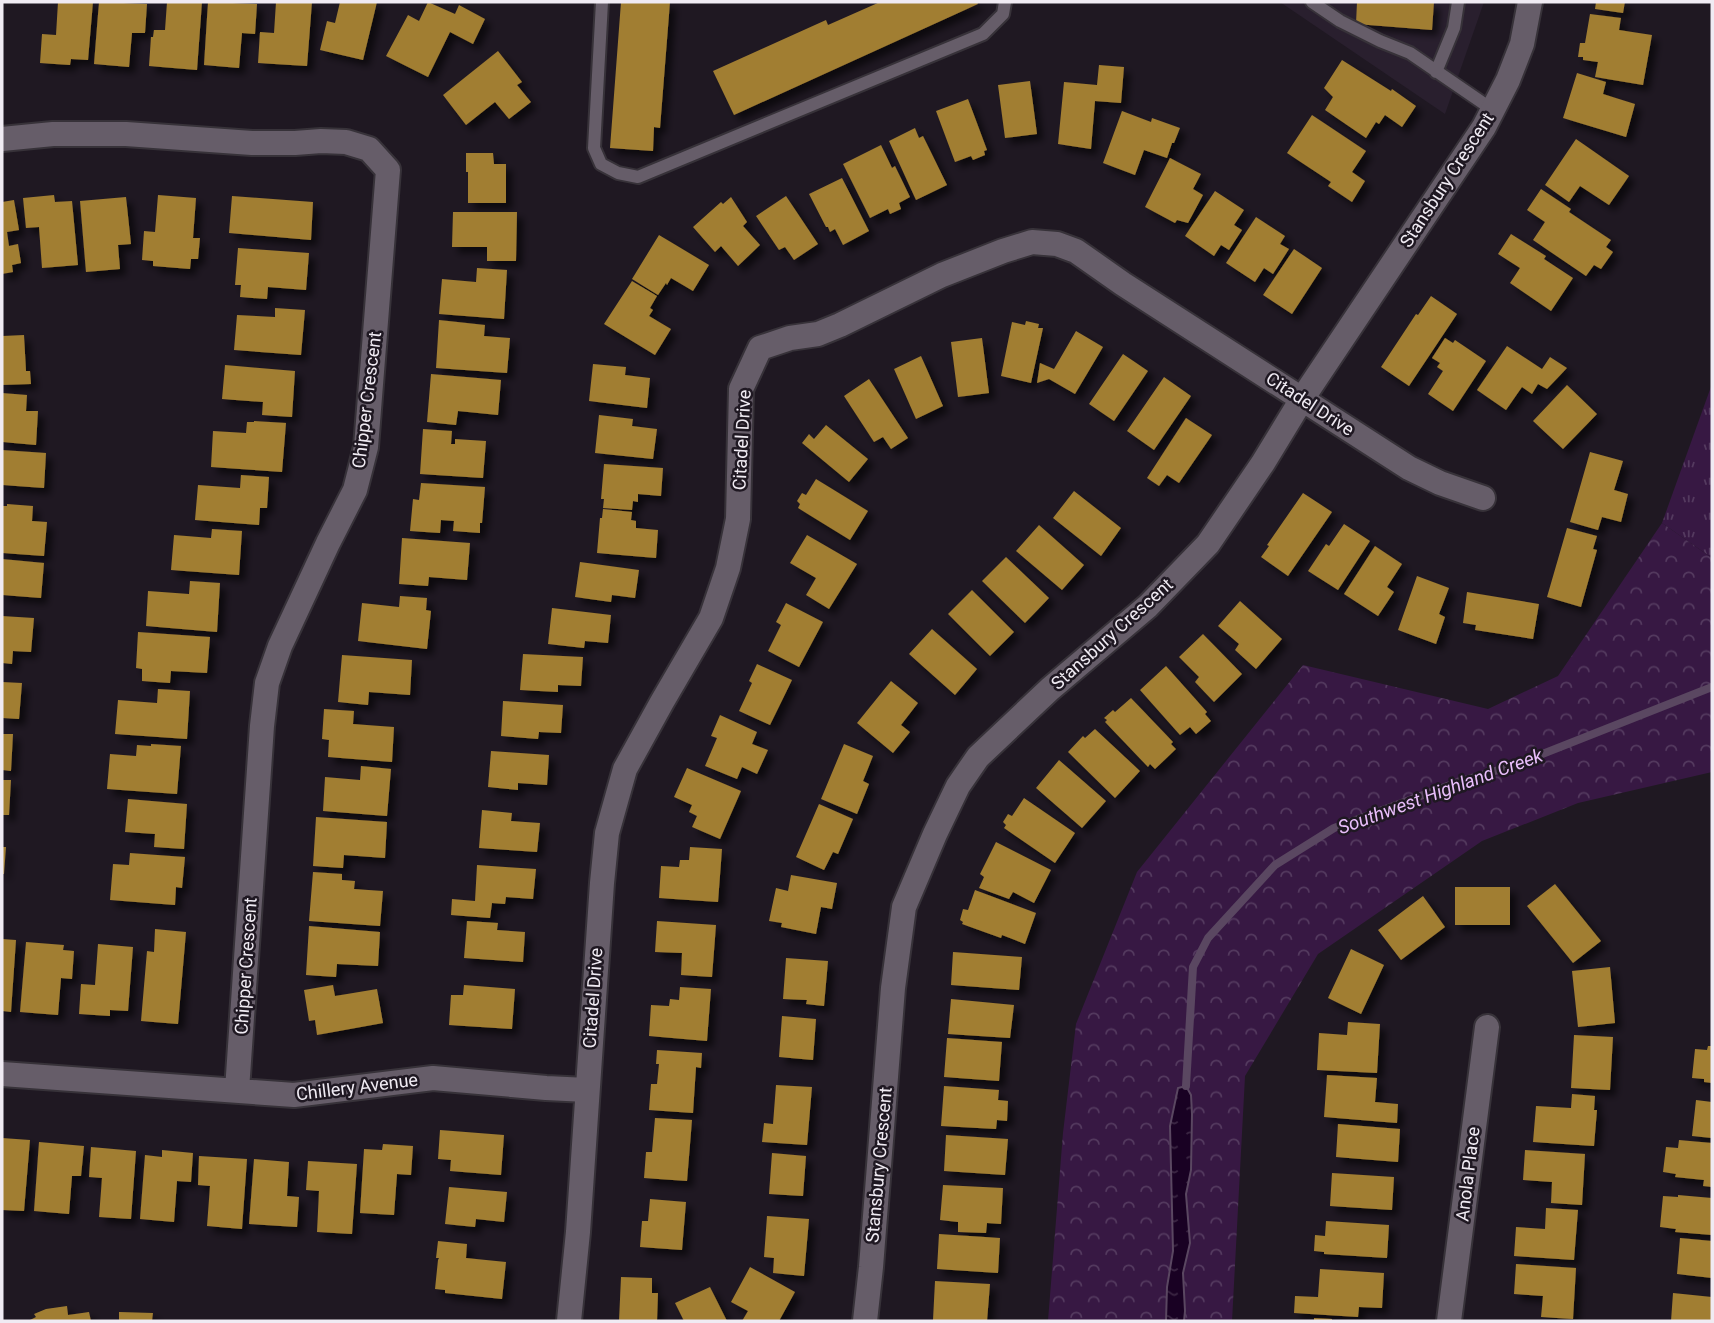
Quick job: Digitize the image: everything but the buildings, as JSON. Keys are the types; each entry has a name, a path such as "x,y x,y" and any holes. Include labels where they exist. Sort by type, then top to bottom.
{"street":[{"name":"Stansbury Crescent","path":"865,1321 893,988 904,907 934,834 958,786 978,757 1050,689 1148,606 1208,544 1477,139 1508,80 1522,44 1530,2"},
{"name":"Chipper Crescent","path":"2,139 53,134 126,134 252,143 346,142 369,149 388,170 366,447 355,490 281,646 267,683 237,1090"},
{"name":"Citadel Drive","path":"569,1321 607,834 625,769 711,618 729,568 738,519 741,389 760,348 790,338 818,334 841,325 942,275 1003,251 1032,242 1057,244 1076,251 1409,468 1440,483 1483,498"},
{"name":"Anola Place","path":"1449,1321 1487,1027"},
{"name":"Chillery Avenue","path":"2,1074 294,1095 433,1078 587,1090"}],"lane":[{"path":"602,2 594,148 601,164 618,173 638,177 983,34 1003,14 1005,2"},
{"path":"1311,2 1340,21 1409,53 1493,110"},
{"path":"1436,72 1454,28 1458,2"}],"shaded area":[{"path":"1280,2 1484,2 1445,114"}],"green space":[{"path":"1712,384 1712,558 1662,523"},
{"path":"1662,523 1712,558 1712,772 1578,803 1482,841 1318,954 1245,1076 1232,1321 1048,1321 1063,1133 1076,1024 1137,872 1303,665 1488,709 1558,676"}],"water":[{"path":"1186,1086 1191,1095 1192,1114 1191,1170 1186,1194 1190,1243 1183,1273 1185,1311 1184,1321 1166,1321 1167,1287 1173,1251 1170,1126 1178,1088"}],"waterway":[{"name":"Southwest Highland Creek","path":"1186,1086 1193,967 1208,938 1275,865 1334,828 1461,781 1512,766 1712,687"}]}
